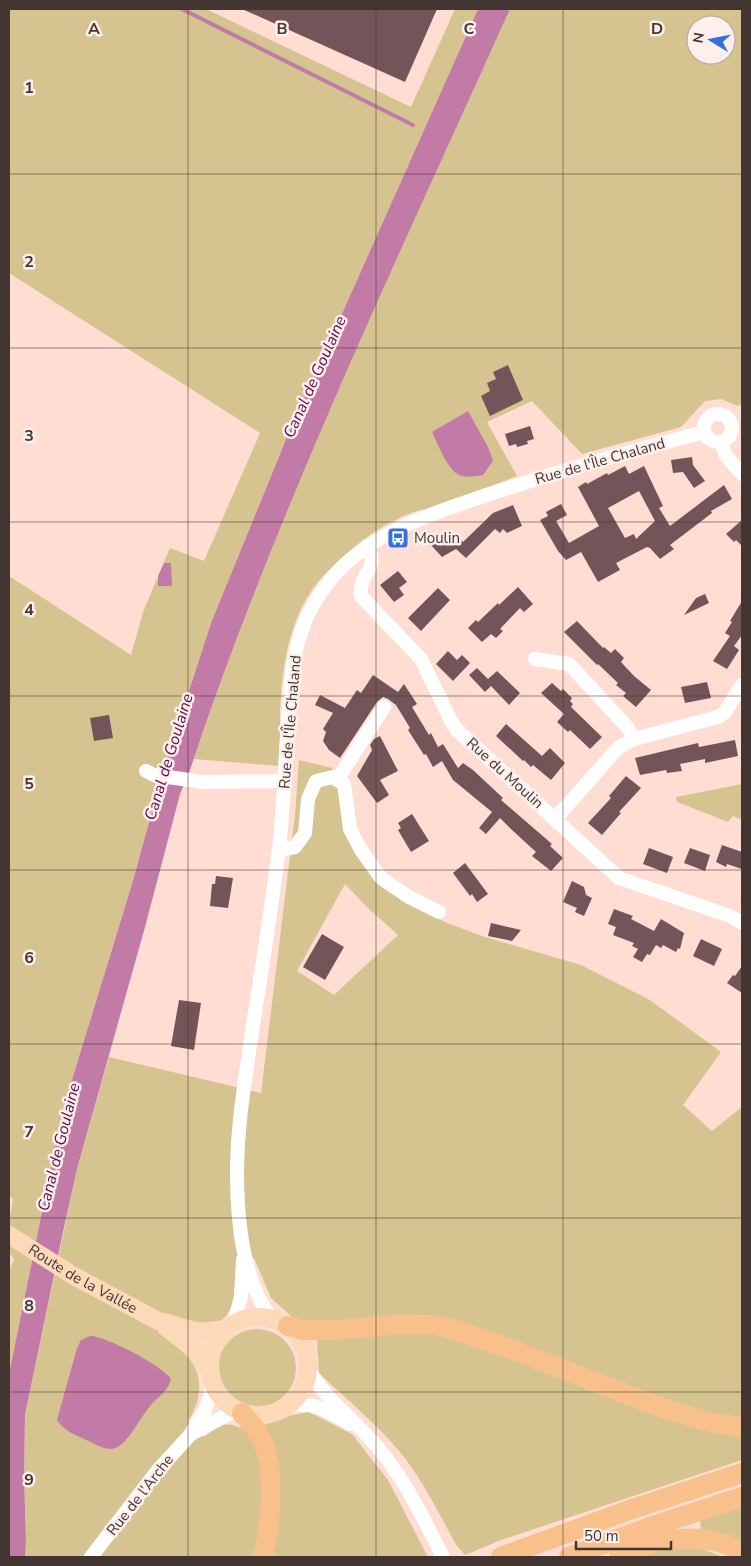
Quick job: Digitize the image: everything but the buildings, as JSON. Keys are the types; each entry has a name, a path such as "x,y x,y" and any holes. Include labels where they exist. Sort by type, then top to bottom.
{"highway":[{"path":"280,1322 302,1330 334,1330 402,1324 435,1325 459,1331 513,1350 662,1408 713,1423 742,1427"},
{"path":"239,1411 260,1436 268,1458 269,1514 263,1557"},
{"path":"501,1557 635,1508 742,1473"},
{"path":"569,1557 653,1526 742,1497"},
{"path":"602,1557 677,1538 711,1540 742,1552"}],"main road":[{"name":"Route de la Vallée","path":"14,1238 74,1276 158,1321"},
{"path":"260,1317 280,1322 297,1335 304,1345 308,1368 304,1386 298,1396 279,1412 254,1416 239,1411 221,1398 211,1375 192,1347 158,1321 200,1332 230,1326 249,1318 260,1317"},
{"path":"211,1375 210,1359 213,1348 218,1338 230,1326"}],"street":[{"path":"723,414 737,421 730,435 721,442 710,440 704,432 703,425 705,420 711,415 723,414"},
{"name":"Rue de l'Île Chaland","path":"280,1322 261,1304 255,1291 243,1247 238,1210 237,1171 240,1119 279,850 291,681 299,639 307,618 321,592 341,569 367,546 408,523 468,501 594,461 704,432"},
{"path":"721,442 726,456 742,474"},
{"name":"Rue du Moulin","path":"367,546 373,559 372,566 364,576 360,588 361,596 420,659 451,721 458,730 619,878 730,916 742,923"},
{"path":"535,660 569,664 628,728 634,739"},
{"path":"556,819 619,747 634,739 718,718 725,712 742,685"},
{"path":"337,780 384,706"},
{"path":"150,773 203,782 285,782"},
{"path":"279,850 295,847 305,833 308,799 316,781 333,777 344,784 350,830 361,850 381,878 409,897 439,912"},
{"name":"Rue de l'Île Chaland","path":"230,1326 241,1297 243,1247"},
{"path":"308,1368 321,1388 376,1445 394,1469 443,1557"},
{"name":"Rue de l'Arche","path":"91,1557 158,1470 190,1434 205,1410 211,1394 211,1375"},
{"path":"289,1405 305,1404 320,1407 364,1432"},
{"name":"Rue de l'Arche","path":"190,1434 239,1411"}],"shaded area":[{"path":"9,9 206,9 411,107 455,9 478,9 287,437 211,623 165,765 132,884 63,1109 9,1374 9,1271 14,1259 9,1253 9,1222 13,1199 9,1196 9,576 131,655 143,612 170,548 204,561 260,433 9,273"},
{"path":"510,9 742,9 742,404 738,406 721,399 705,401 681,427 582,454 532,401 487,422 517,476 435,508 425,509 394,520 358,544 335,564 306,599 290,638 284,666 280,703 279,766 194,759 228,663 302,473 383,287"},
{"path":"299,760 332,768 339,792 345,831 411,905 447,923 485,937 581,965 650,1000 721,1052 683,1105 712,1131 742,1107 742,1460 501,1540 465,1555 457,1546 408,1462 370,1420 319,1373 317,1345 319,1323 294,1319 271,1298 254,1258 237,1265 235,1294 223,1320 204,1326 167,1313 158,1332 186,1355 192,1362 199,1379 199,1396 188,1421 204,1437 221,1424 245,1429 309,1412 352,1434 388,1480 428,1557 25,1557 25,1415 77,1169 109,1057 261,1093 295,815","holes":["345,884 398,935 334,995 297,971"]},
{"path":"742,784 742,820 733,816 728,822 677,802 676,797"},
{"path":"257,1329 272,1332 289,1346 293,1353 296,1368 293,1383 279,1400 272,1404 257,1407 242,1404 225,1390 221,1383 218,1368 221,1353 235,1336 242,1332"},
{"path":"742,1507 742,1545 701,1534 700,1520"},
{"path":"700,1548 723,1557 633,1557 658,1549"}],"water":[{"name":"Canal de Goulaine","path":"478,9 510,9 382,291 300,481 261,576 180,794 77,1169 25,1415 25,1557 9,1557 9,1374 63,1109 132,884 165,765 211,623 287,437"},
{"path":"468,411 489,449 493,461 483,475 465,476 455,472 443,456 432,432"},
{"path":"164,563 171,563 172,586 158,586 158,576"},
{"path":"90,1336 98,1337 121,1346 157,1367 171,1379 168,1387 150,1406 128,1438 117,1448 108,1449 101,1447 73,1434 66,1430 57,1420 77,1348 81,1340"}],"waterway":[{"path":"182,9 413,125"}],"place":[{"name":"Moulin","path":"398,538"}]}
